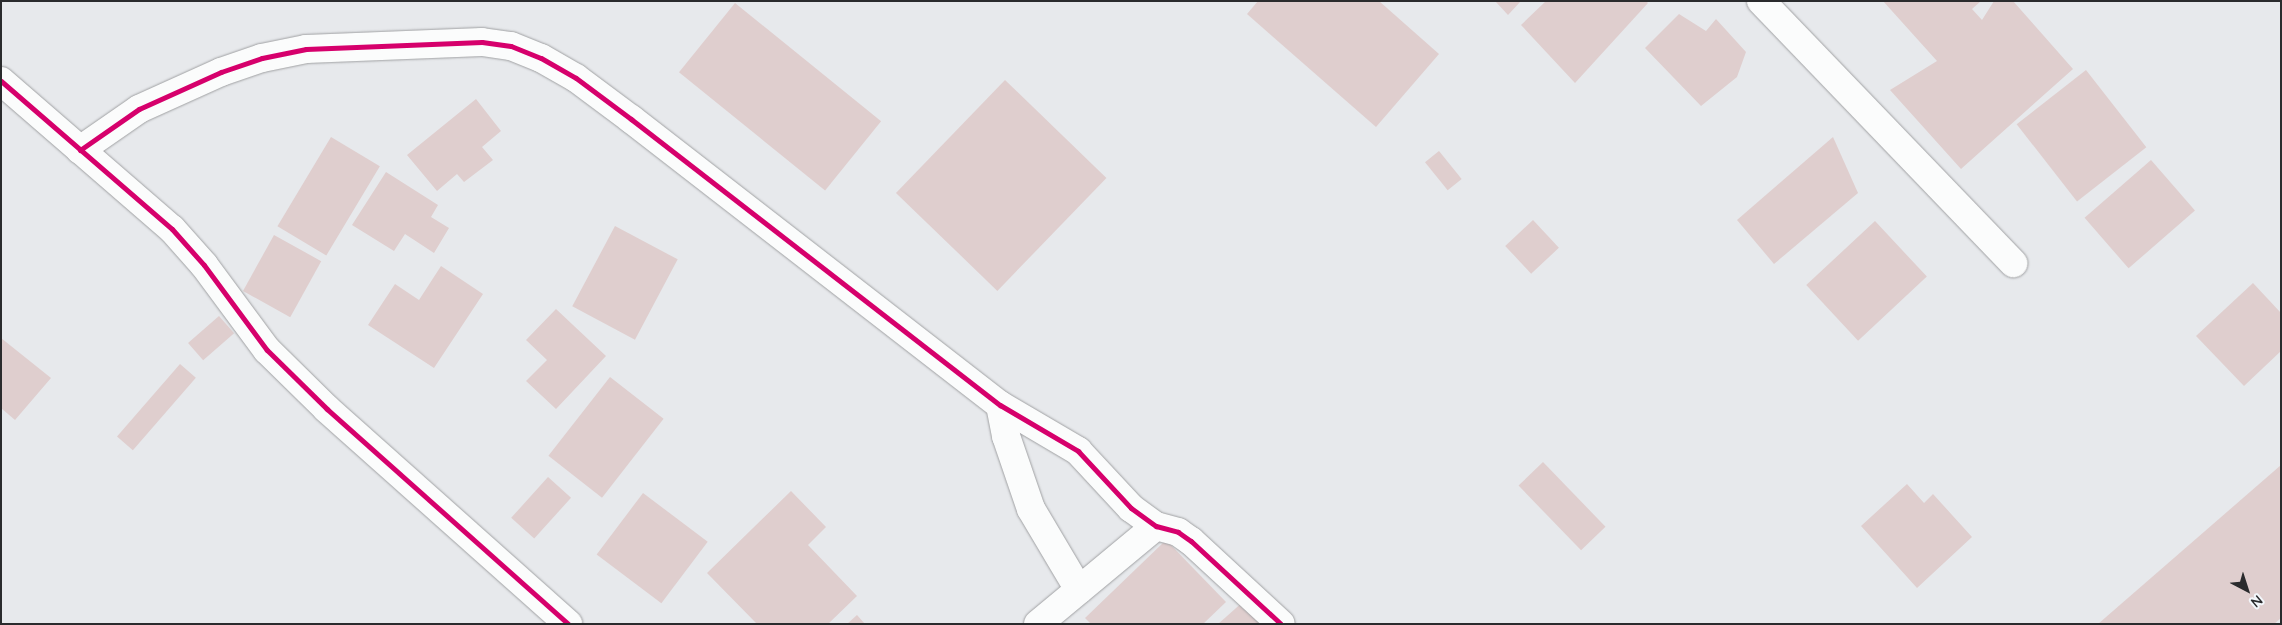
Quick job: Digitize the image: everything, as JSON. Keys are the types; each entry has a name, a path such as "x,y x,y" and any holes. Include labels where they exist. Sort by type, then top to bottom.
{"street":[{"path":"1761,1 2013,263"},
{"path":"80,150 139,110 221,72 262,58 306,49 392,43 482,42 511,46 541,58 584,84 1000,406 1078,451 1131,508 1156,526 1178,532 1191,541 1281,624"},
{"path":"1,81 172,229 204,265 267,350 327,409 568,624"},
{"path":"1000,406 1006,436 1031,509 1079,590"},
{"path":"1038,624 1156,526"}],"building":[{"path":"1258,1 1379,1 1439,54 1376,127 1247,14"},
{"path":"1495,1 1521,1 1508,15"},
{"path":"1546,1 1646,1 1648,3 1575,83 1521,25"},
{"path":"1883,1 1981,1 1972,9 1982,20 1994,1 2013,1 2073,69 1961,169 1890,90 1937,61"},
{"path":"735,3 881,121 825,190 679,72"},
{"path":"1679,14 1706,31 1716,19 1746,52 1737,77 1701,106 1645,48"},
{"path":"2086,70 2146,147 2077,201 2017,124"},
{"path":"1005,80 1106,178 997,291 896,193"},
{"path":"476,99 501,131 482,147 493,160 464,182 457,174 437,191 407,155"},
{"path":"331,137 380,166 326,256 277,226"},
{"path":"1833,137 1858,193 1774,264 1737,220"},
{"path":"1439,151 1462,179 1448,190 1425,162"},
{"path":"2151,160 2195,211 2129,268 2085,218"},
{"path":"386,172 438,205 431,217 449,228 434,253 405,234 394,251 352,225"},
{"path":"1533,220 1559,248 1531,274 1505,246"},
{"path":"1875,221 1927,277 1858,341 1806,285"},
{"path":"615,226 678,259 635,340 572,306"},
{"path":"274,235 321,261 290,317 243,291"},
{"path":"441,266 483,294 434,368 368,325 395,284 419,300"},
{"path":"2253,283 2281,313 2281,351 2244,386 2196,336"},
{"path":"556,309 606,356 556,409 526,381 547,360 526,340"},
{"path":"219,316 234,333 203,360 188,343"},
{"path":"1,338 51,378 15,420 1,408"},
{"path":"180,364 196,378 133,450 117,436"},
{"path":"610,377 664,419 602,498 548,456"},
{"path":"1543,462 1606,527 1581,550 1519,486"},
{"path":"2281,465 2281,618 2274,624 2098,624"},
{"path":"548,477 571,498 534,539 511,518"},
{"path":"1907,484 1924,503 1933,494 1972,537 1917,588 1861,526"},
{"path":"791,491 826,527 808,545 857,596 828,624 757,624 707,573"},
{"path":"643,493 708,542 661,603 597,554"},
{"path":"1166,540 1226,602 1203,624 1091,624 1085,618"},
{"path":"1244,601 1265,624 1218,624"},
{"path":"857,615 865,624 847,624"}],"cycle path":[{"path":"80,150 139,109 221,72 262,58 306,49 482,42 511,46 541,58 576,78 1000,405 1078,451 1131,508 1156,526 1178,532 1191,541 1281,624"},
{"path":"1,81 172,229 204,265 267,350 327,409 568,624"}]}
